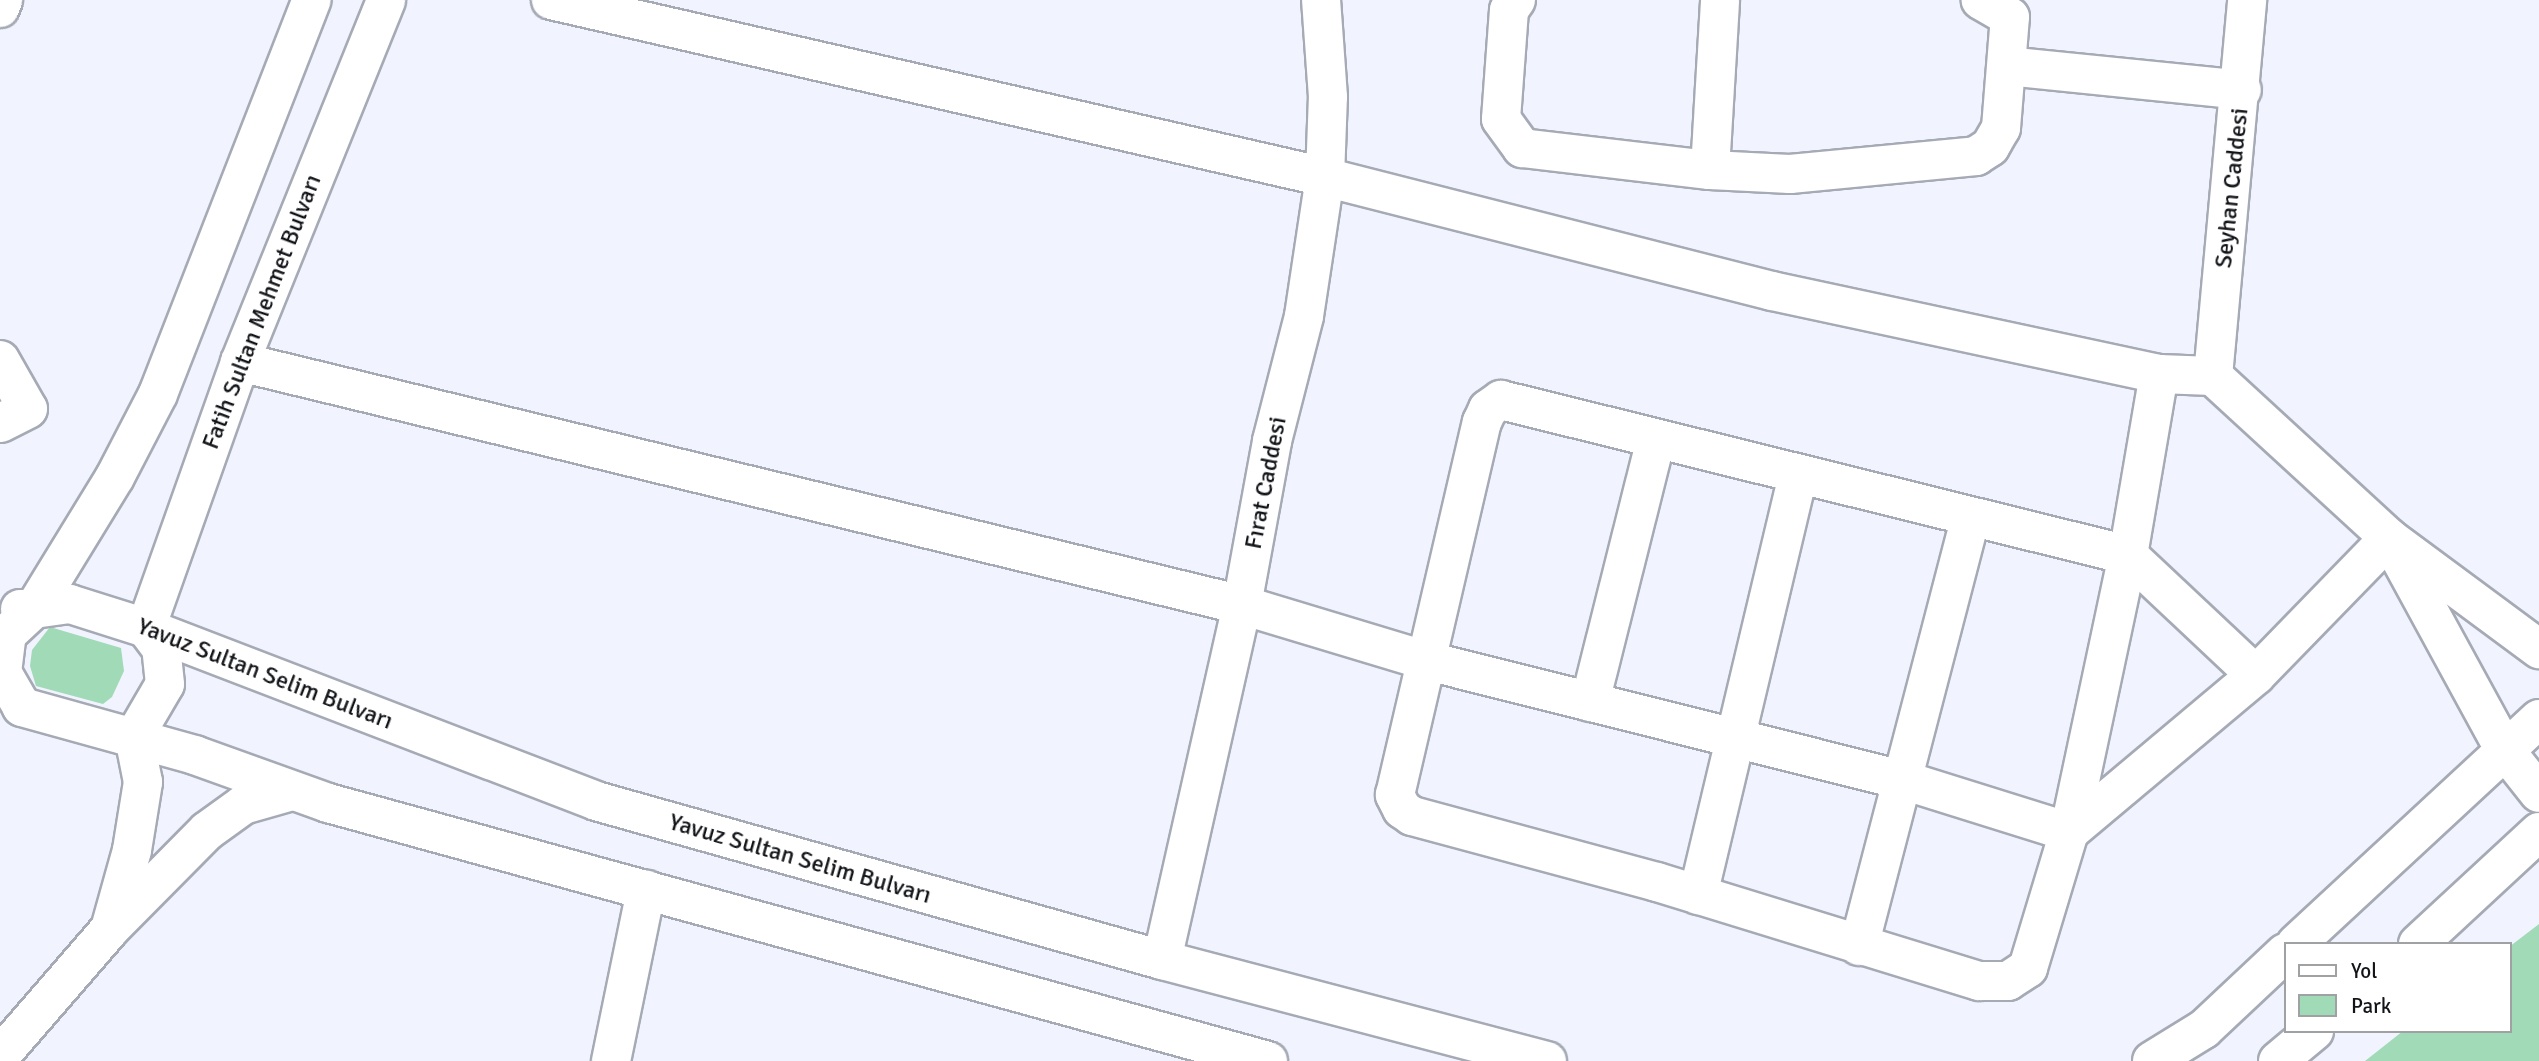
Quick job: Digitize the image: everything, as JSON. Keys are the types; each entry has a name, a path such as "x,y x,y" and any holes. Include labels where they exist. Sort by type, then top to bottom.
{"street":[{"path":"0,8 3,0"},
{"path":"312,0 158,394 115,477 34,607 7,634 2,653 2,673 11,704 134,737 292,791 1268,1061"},
{"name":"Fatih Sultan Mehmet Bulvarı","path":"146,628 240,362 386,0"},
{"path":"551,0 1325,177 1772,291 2159,374 2213,376 2389,538 2539,649"},
{"name":"Fırat Caddesi","path":"1162,960 1242,605 1272,441 1304,316 1325,177 1328,97 1321,0"},
{"path":"1516,0 1509,10 1502,119 1522,148 1710,170 1790,174 1976,156 1990,147 2001,128 2010,17 1980,0"},
{"path":"1710,170 1720,0"},
{"name":"Seyhan Caddesi","path":"2213,376 2242,90 2247,0"},
{"path":"2007,66 2242,90"},
{"path":"0,360 28,409 0,423"},
{"path":"240,362 1242,605 1424,660 1903,780 2069,832"},
{"path":"2159,374 2128,555 2069,832 2028,968 2008,981 1979,981 1698,895 1412,816 1402,809 1395,795 1424,660 1488,409 1501,400 1798,476 2128,555 2256,676"},
{"path":"1590,702 1656,440"},
{"path":"1698,895 1798,476"},
{"path":"1860,946 1971,517"},
{"path":"2069,832 2256,676 2389,538"},
{"path":"2389,538 2504,749 2539,793"},
{"name":"Yavuz Sultan Selim Bulvarı","path":"34,607 146,628 596,801 1162,960 1547,1061"},
{"path":"110,929 132,849 143,782 134,737 165,684 162,649 146,628"},
{"path":"2298,942 2539,719"},
{"path":"0,1056 110,929 207,831 243,805 292,791"},
{"path":"2420,942 2539,832"},
{"path":"611,1061 646,890"},
{"path":"2152,1061 2204,1029 2284,954"},
{"path":"2278,1061 2312,1033"}],"green space":[{"path":"50,627 121,648 124,671 112,697 103,704 36,686 30,666 32,650"},
{"path":"2539,924 2539,1061 2365,1061 2400,1033 2511,1033 2511,945"}]}
